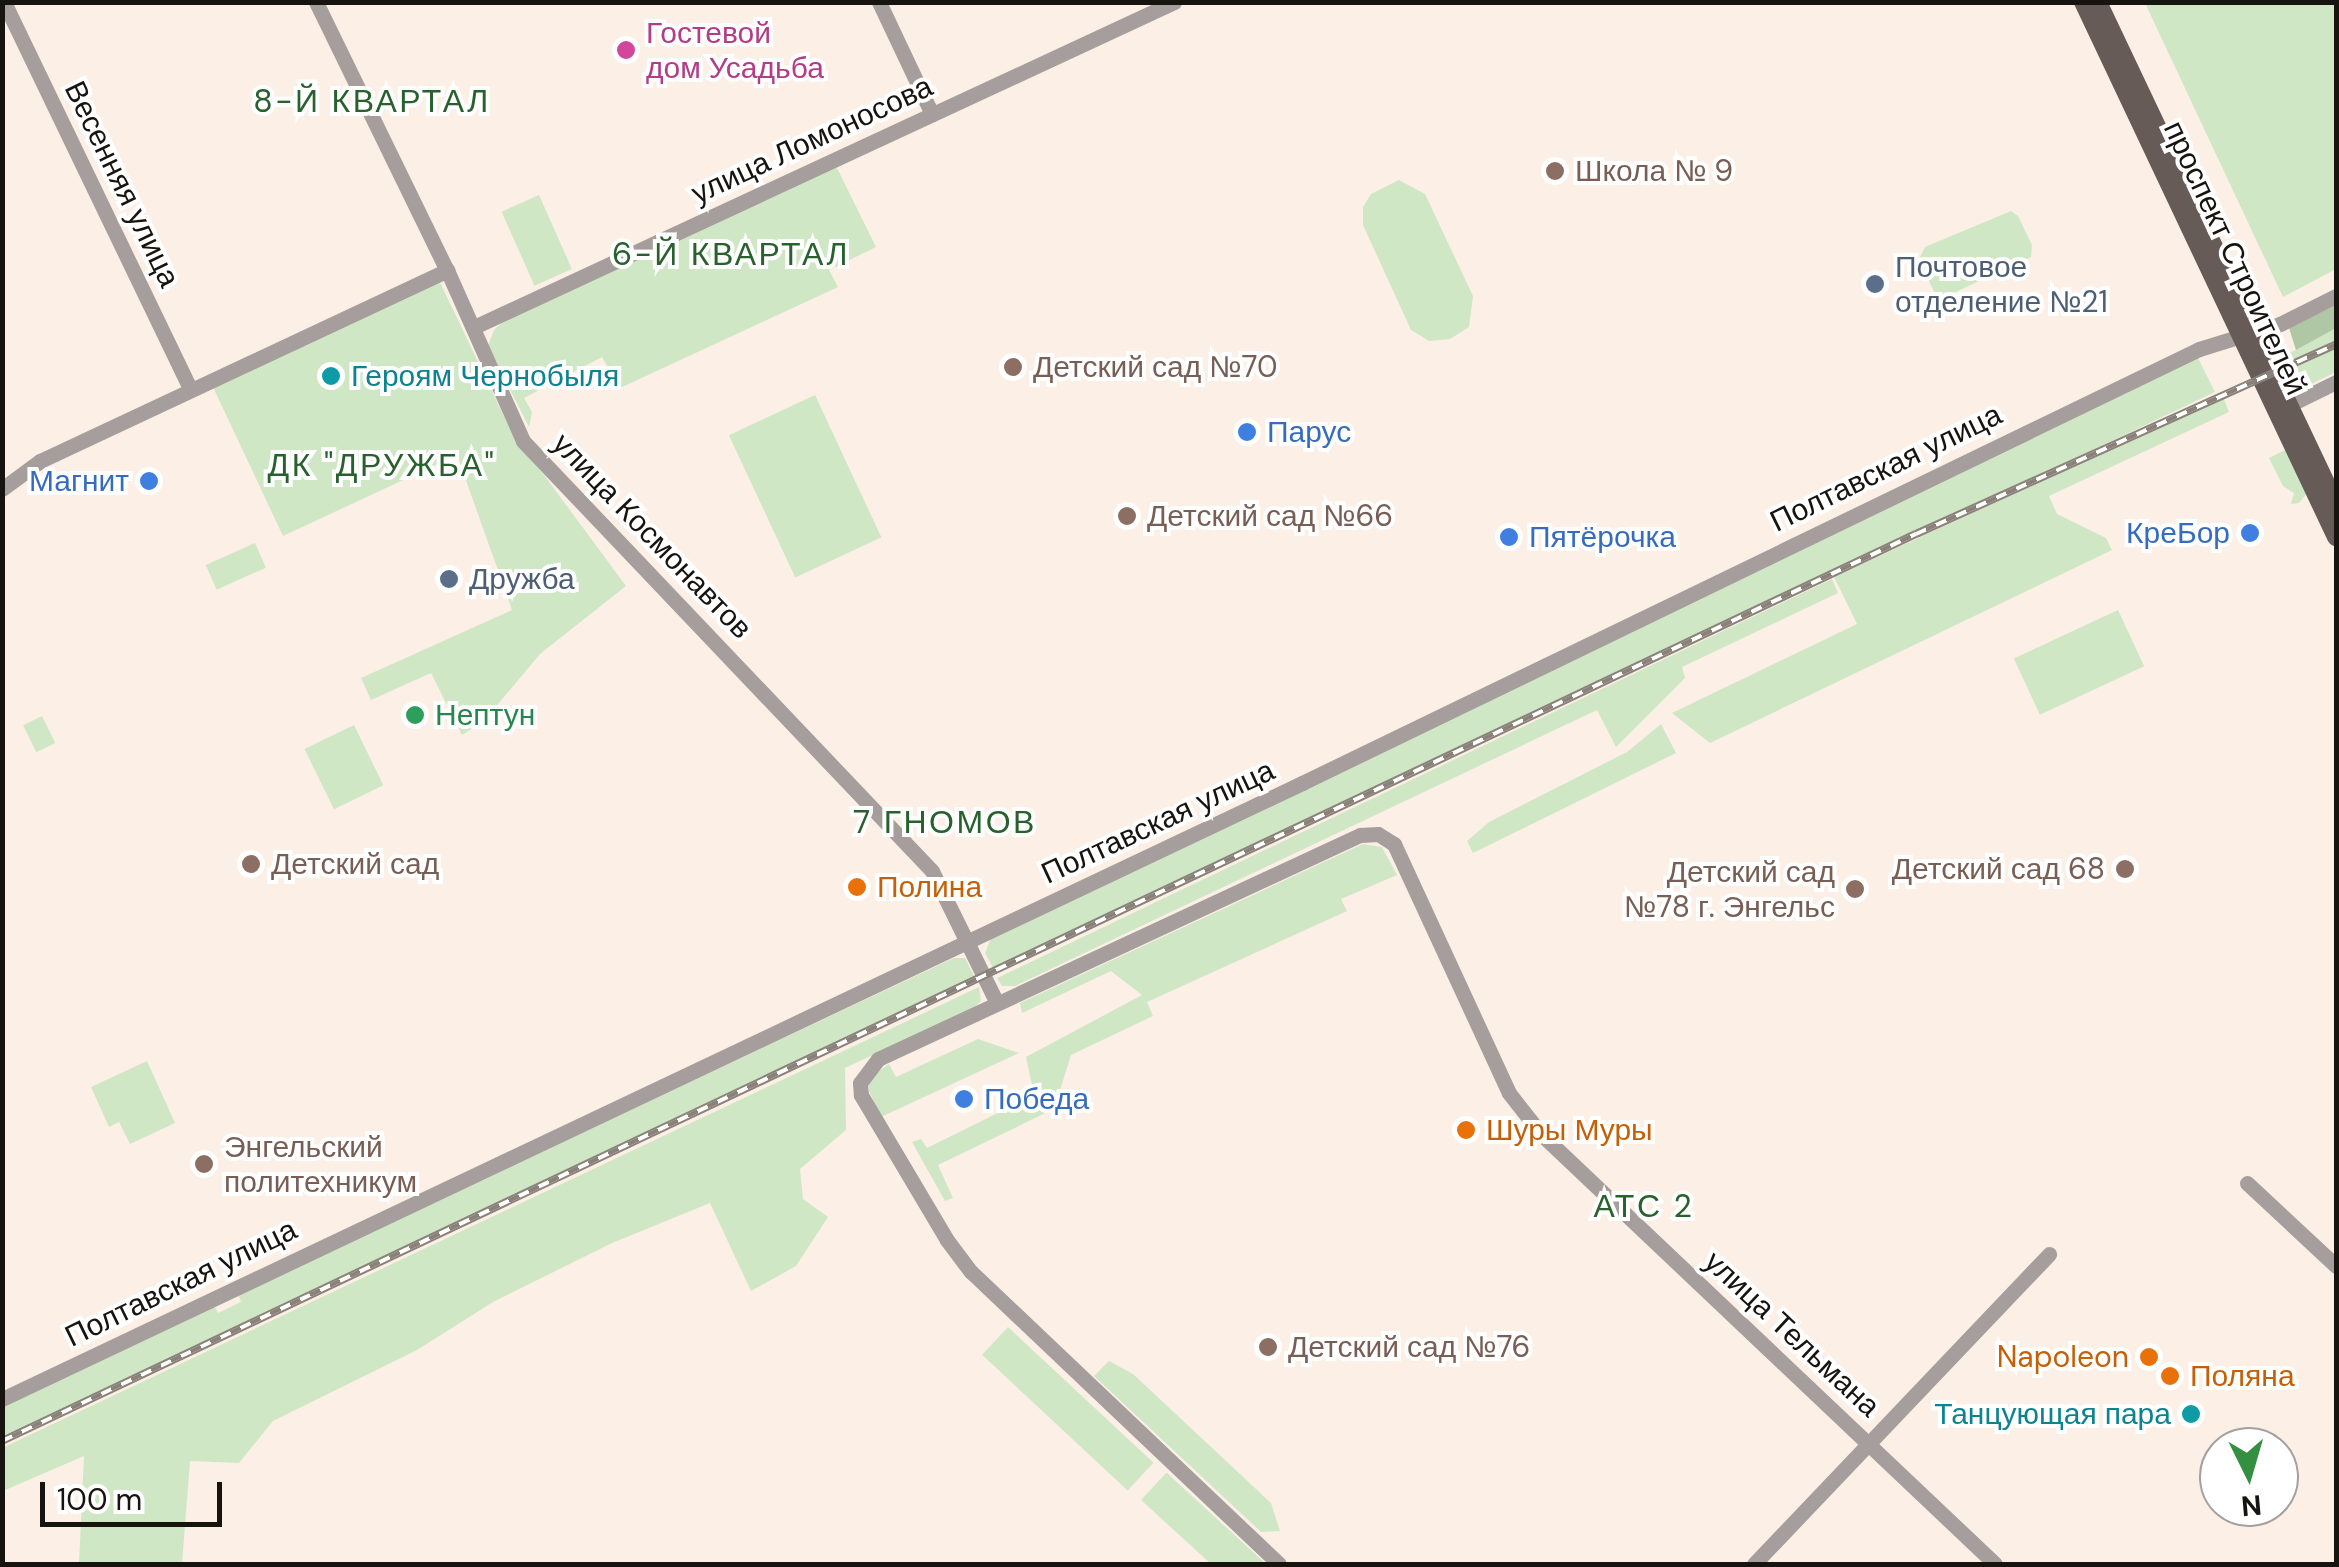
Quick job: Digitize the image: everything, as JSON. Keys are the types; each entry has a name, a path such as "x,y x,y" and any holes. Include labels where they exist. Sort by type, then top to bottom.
{"main road":[{"name":"проспект Строителей","path":"2083,2 2247,332"},
{"name":"проспект Строителей","path":"2098,2 2283,408 2336,537"},
{"name":"проспект Строителей","path":"2283,408 2336,504"}],"street":[{"name":"Весенняя улица","path":"4,2 190,389"},
{"name":"улица Космонавтов","path":"316,2 447,270 524,441 932,872 996,1004"},
{"path":"879,2 932,114"},
{"name":"улица Ломоносова","path":"474,328 1174,2"},
{"path":"2,489 40,461 447,270"},
{"name":"Полтавская улица","path":"2,1398 967,943 1623,624 2247,332 2336,296"},
{"path":"2283,408 2336,382"},
{"name":"улица Тельмана","path":"996,1004 1360,835 1378,834 1394,844 1509,1093 1541,1134 1995,1564"},
{"path":"996,1004 878,1059 863,1074 861,1095 946,1240 971,1272 1279,1564"},
{"path":"2247,1183 2336,1266"},
{"path":"1754,1564 1872,1446 2049,1254"}],"green space":[{"path":"2145,3 2336,3 2336,269 2283,297"},
{"path":"835,164 876,247 829,270 838,287 620,388 602,357 524,398 532,412 529,427 488,346 494,330 510,315"},
{"path":"1399,180 1425,194 1473,296 1469,327 1450,339 1429,341 1411,330 1363,225 1363,207 1371,194"},
{"path":"539,195 572,269 534,286 502,212"},
{"path":"2011,211 2018,216 2032,245 2031,257 1947,296 1935,294 1919,259 1925,247"},
{"path":"438,278 510,429 626,586 540,654 483,722 462,735 431,673 371,700 361,678 512,610 457,455 283,536 212,385"},
{"path":"2336,305 2336,328 2296,350 2289,328"},
{"path":"2336,328 2336,372 2301,389 2284,356"},
{"path":"2197,356 2215,392 994,970 985,953 991,938"},
{"path":"815,395 881,537 795,577 729,435"},
{"path":"2223,397 2229,412 2049,496 2057,514 2106,538 2112,550 1710,743 1672,713 1857,624 1834,577"},
{"path":"2287,449 2308,492 2299,503 2291,504 2294,493 2283,486 2269,458"},
{"path":"255,543 266,568 217,590 206,565"},
{"path":"1832,579 1838,593 1682,667 1685,678 1616,747 1597,710 1015,986 1002,986 997,978"},
{"path":"2118,610 2144,666 2040,715 2014,659"},
{"path":"42,716 55,743 36,752 23,725"},
{"path":"1661,724 1676,753 1473,853 1467,841 1489,822 1627,752"},
{"path":"354,725 383,785 334,809 305,749"},
{"path":"1363,844 1382,847 1397,875 1341,899 1347,911 1147,1002 1153,1016 1071,1055 1054,1109 938,1165 953,1198 945,1201 912,1142 921,1139 927,1148 1034,1095 1026,1057 1142,995 1111,971 1022,1013 1020,1003"},
{"path":"954,958 965,958 975,978 3,1440 3,1406 214,1305 218,1313 241,1302 238,1294"},
{"path":"979,987 981,1001 975,1007 845,1068 846,1130 800,1169 803,1199 828,1217 796,1266 751,1291 710,1203 612,1243 493,1302 417,1350 273,1421 239,1463 190,1461 182,1564 79,1564 84,1456 3,1491 2,1448"},
{"path":"978,1039 1019,1053 881,1117 869,1091 869,1083 879,1071 889,1064 896,1077"},
{"path":"147,1061 175,1123 130,1144 119,1122 109,1127 91,1087"},
{"path":"1008,1327 1154,1463 1128,1491 982,1355"},
{"path":"1109,1361 1133,1374 1271,1503 1280,1531 1261,1532 1094,1376"},
{"path":"1166,1473 1266,1564 1211,1564 1141,1500"}],"railway":[{"path":"2,1441 1916,534 2336,344"}],"place":[{"name":"Гостевой дом Усадьба","path":"626,50"},
{"name":"Школа № 9","path":"1555,171"},
{"name":"Почтовое отделение №21","path":"1875,284"},
{"name":"Детский сад №70","path":"1013,367"},
{"name":"Героям Чернобыля","path":"331,376"},
{"name":"Парус","path":"1247,432"},
{"name":"Магнит","path":"149,481"},
{"name":"Детский сад №66","path":"1127,516"},
{"name":"КреБор","path":"2250,533"},
{"name":"Пятёрочка","path":"1509,537"},
{"name":"Дружба","path":"449,579"},
{"name":"Нептун","path":"415,715"},
{"name":"Детский сад","path":"251,864"},
{"name":"Детский сад 68","path":"2125,869"},
{"name":"Полина","path":"857,887"},
{"name":"Детский сад №78 г. Энгельс","path":"1855,889"},
{"name":"Победа","path":"964,1099"},
{"name":"Шуры Муры","path":"1466,1130"},
{"name":"Энгельский политехникум","path":"204,1164"},
{"name":"Детский сад №76","path":"1268,1347"},
{"name":"Napoleon","path":"2149,1357"},
{"name":"Поляна","path":"2170,1376"},
{"name":"Танцующая пара","path":"2191,1414"}],"district":[{"name":"8-Й КВАРТАЛ","path":"372,101"},
{"name":"6-Й КВАРТАЛ","path":"731,254"},
{"name":"ДК \"ДРУЖБА\"","path":"382,465"},
{"name":"7 ГНОМОВ","path":"945,822"},
{"name":"АТС 2","path":"1644,1206"}]}
